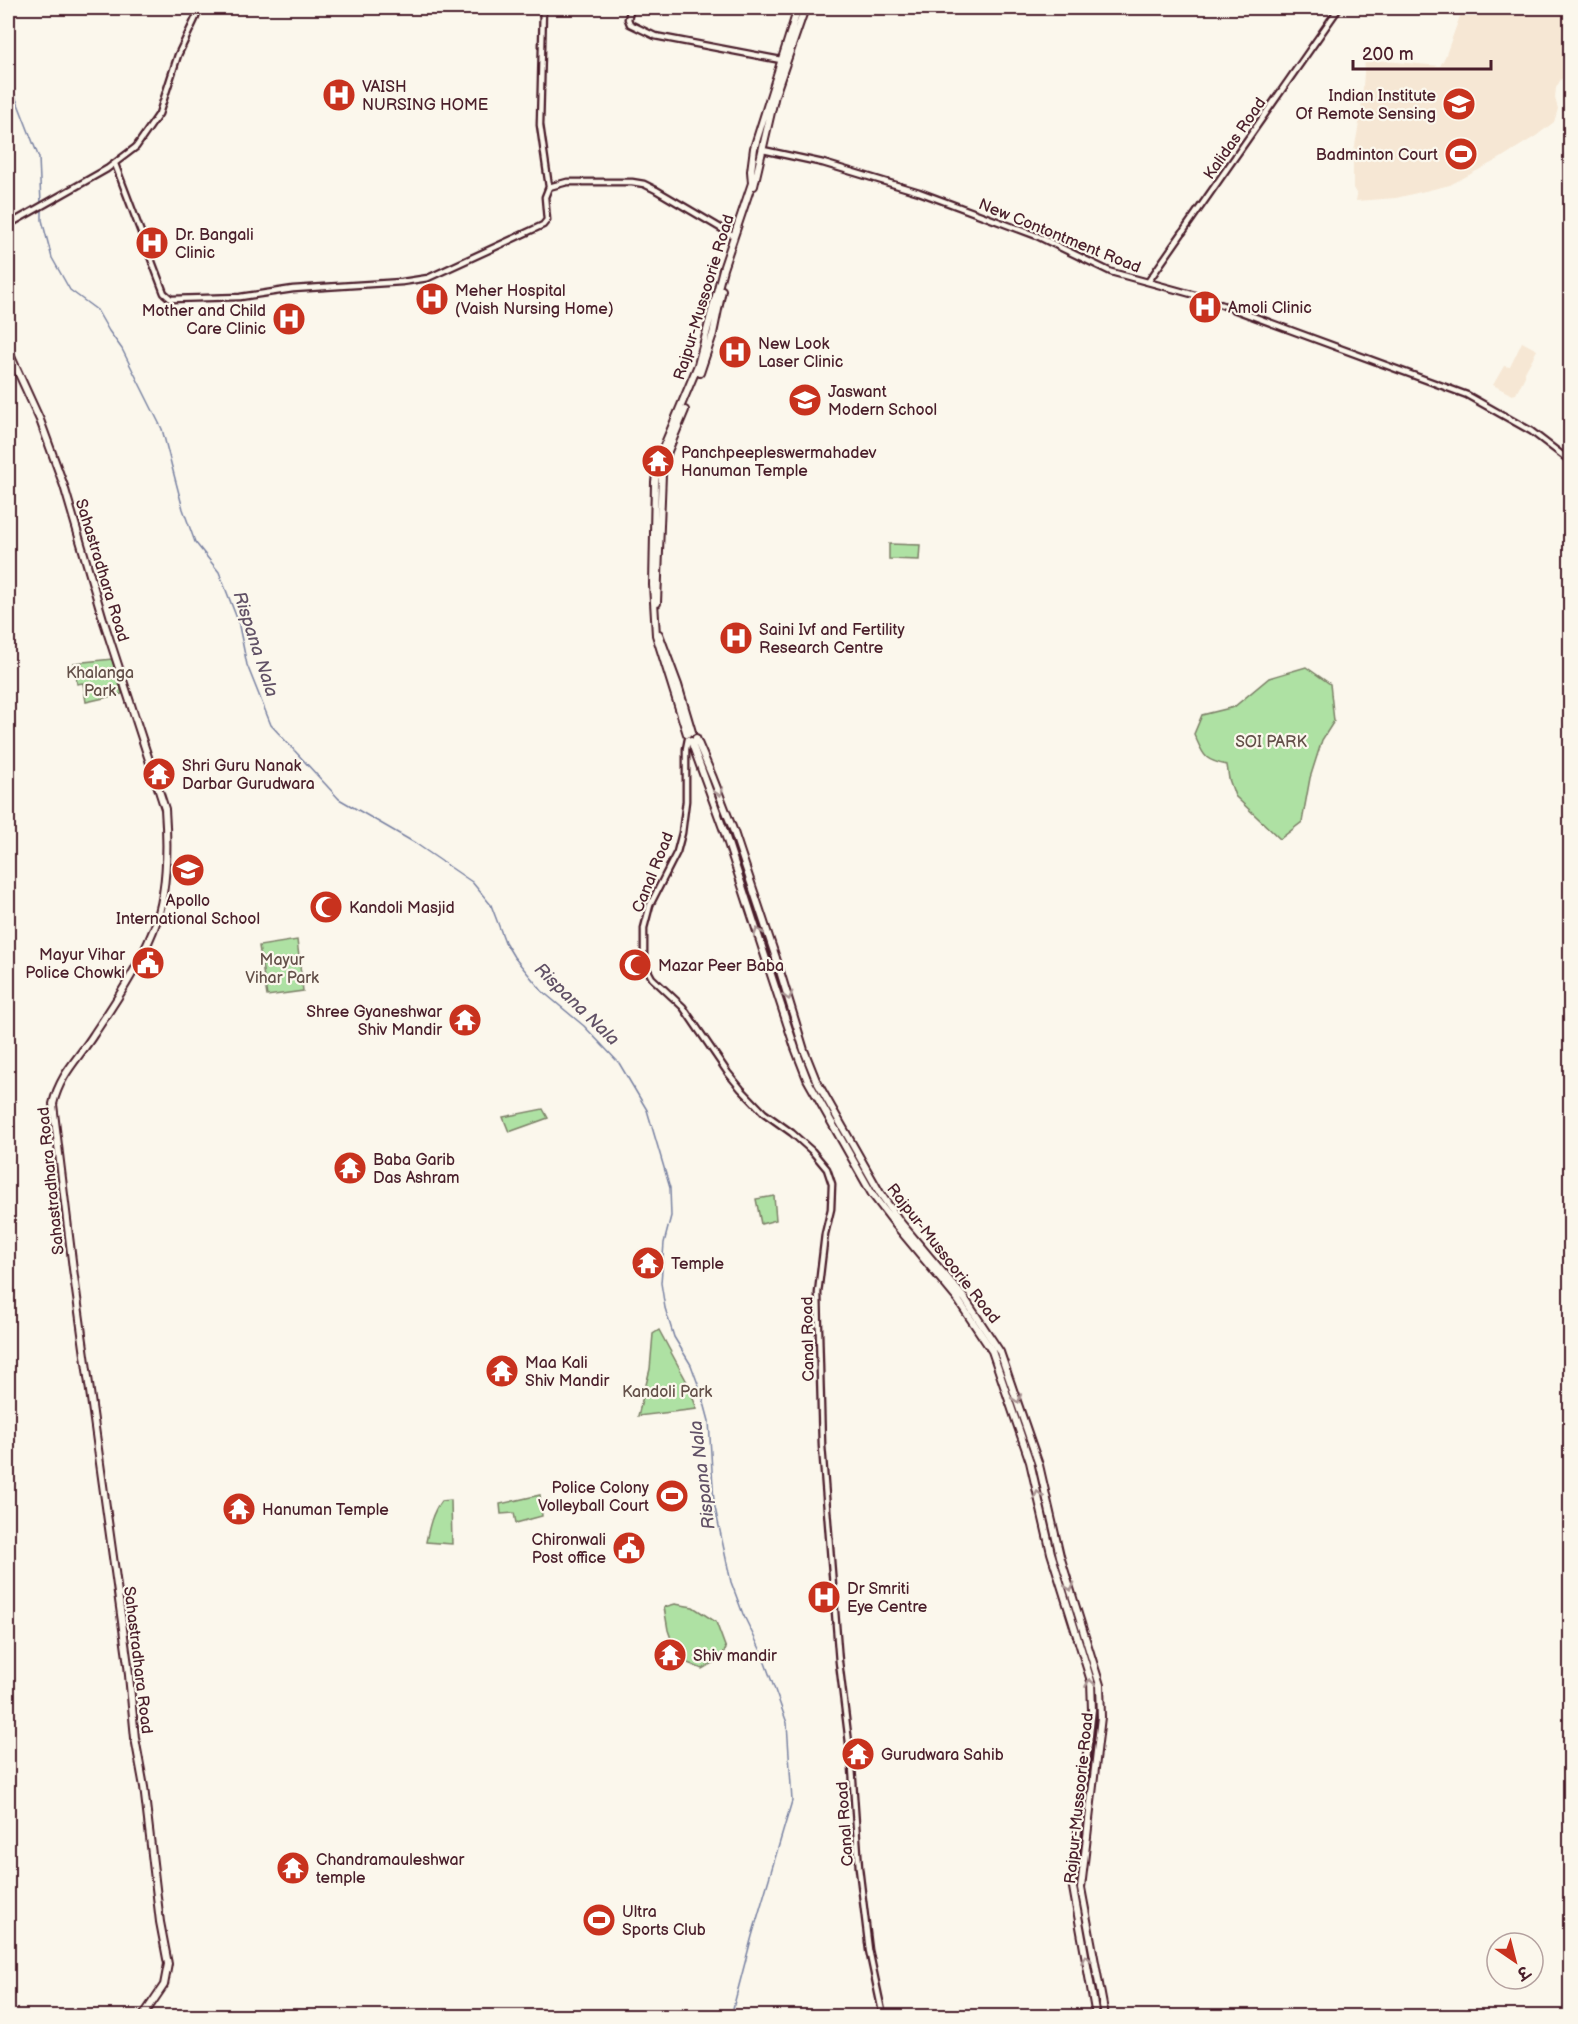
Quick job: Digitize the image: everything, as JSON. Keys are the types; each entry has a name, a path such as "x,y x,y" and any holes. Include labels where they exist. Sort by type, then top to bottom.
{"main road":[{"name":"Rajpur-Mussoorie Road","path":"798,8 754,148 752,183 723,269 702,355 658,460 654,482 653,585 656,635 807,1079 872,1194 958,1300 992,1351 1030,1462 1052,1553 1091,1681 1092,1710 1072,1882 1096,2016"},
{"name":"Rajpur-Mussoorie Road","path":"805,8 775,94 751,195 727,267 713,334 668,451 662,474 657,625 681,693 691,737 713,778 734,832 804,1050 816,1080 880,1193 965,1299 1000,1352 1039,1465 1060,1556 1100,1685 1101,1717 1081,1888 1105,2016"},
{"path":"754,148 761,144 763,150"},
{"name":"Sahastradhara Road","path":"8,350 40,420 64,486 103,619 165,809 167,839 164,891 154,929 126,985 87,1045 60,1081 53,1104 73,1269 128,1665 135,1738 144,1787 160,1922 168,1964 164,1985 143,2016"}],"street":[{"path":"8,225 115,164 136,147 159,114 178,55 196,17 197,8"},
{"path":"115,164 160,284 167,297 171,299 240,297 293,289 402,282 428,278 543,225 547,220 545,197 549,187 540,125 543,8"},
{"path":"631,8 628,19 630,24 655,36 781,60"},
{"name":"Kalidas Road","path":"1148,282 1339,8"},
{"path":"765,139 772,152"},
{"name":"New Contontment Road","path":"763,150 823,163 900,185 1037,236 1105,269 1195,296 1467,395 1531,431 1570,461"},
{"path":"549,187 567,182 644,184 734,236"},
{"name":"Canal Road","path":"691,737 686,749 686,801 682,833 677,852 649,907 644,927 644,963 652,978 683,1007 741,1089 764,1113 817,1155 827,1169 832,1184 831,1209 825,1234 818,1293 822,1446 839,1662 852,1767 859,1868 869,1950 883,2016"}],"shaded area":[{"name":"Indian Institute Of Remote Sensing","path":"1463,8 1570,8 1570,78 1561,79 1556,88 1555,98 1558,109 1554,122 1499,159 1450,185 1396,198 1356,201 1357,195 1353,188 1353,156 1361,113 1365,59 1440,66"},
{"path":"1522,342 1537,350 1516,394 1512,395 1493,385 1504,366 1510,367"}],"green space":[{"path":"889,544 920,545 919,560 889,559"},
{"name":"Khalanga Park","path":"112,659 122,694 86,702 83,683 77,684 74,663"},
{"name":"SOI PARK","path":"1306,667 1330,684 1334,721 1322,740 1310,778 1302,822 1280,839 1235,796 1227,765 1205,756 1194,734 1202,715 1234,707 1269,678"},
{"name":"Mayur Vihar Park","path":"297,940 303,991 267,996 259,946"},
{"path":"543,1109 548,1118 509,1132 503,1117"},
{"path":"774,1196 776,1220 761,1224 756,1199"},
{"name":"Kandoli Park","path":"659,1330 687,1382 697,1409 638,1416 650,1369 653,1334"},
{"path":"540,1495 542,1516 516,1523 514,1513 501,1514 500,1504"},
{"path":"451,1500 452,1544 426,1542 431,1520 438,1506 441,1501"},
{"path":"675,1604 693,1607 716,1622 726,1649 718,1660 702,1669 678,1659 668,1630 664,1607"}],"waterway":[{"name":"Rispana Nala","path":"8,30 14,8"},
{"name":"Rispana Nala","path":"8,71 13,91 39,158 41,204"},
{"name":"Rispana Nala","path":"42,209 42,220 52,258 70,290 97,310 122,349 162,429 183,509 195,542 219,572 238,621 247,665 271,725 339,799 415,843 472,882 491,905 505,942 514,957 542,991 584,1026 619,1063 647,1110 670,1188 671,1216 664,1243 661,1283 665,1308 674,1337 691,1365 709,1421 714,1503 731,1582 760,1649 787,1723 792,1801 731,2016"}],"place":[{"name":"VAISH NURSING HOME","path":"339,95"},
{"name":"Indian Institute Of Remote Sensing","path":"1459,104"},
{"name":"Badminton Court","path":"1461,154"},
{"name":"Dr. Bangali Clinic","path":"152,243"},
{"name":"Meher Hospital (Vaish Nursing Home)","path":"432,299"},
{"name":"Amoli Clinic","path":"1205,307"},
{"name":"Mother and Child Care Clinic","path":"289,319"},
{"name":"New Look Laser Clinic","path":"735,352"},
{"name":"Jaswant Modern School","path":"805,400"},
{"name":"Panchpeepleswermahadev Hanuman Temple","path":"658,461"},
{"name":"Saini Ivf and Fertility Research Centre","path":"736,638"},
{"name":"Shri Guru Nanak Darbar Gurudwara","path":"159,774"},
{"name":"Apollo International School","path":"188,870"},
{"name":"Kandoli Masjid","path":"326,907"},
{"name":"Mayur Vihar Police Chowki","path":"148,963"},
{"name":"Mazar Peer Baba","path":"635,965"},
{"name":"Shree Gyaneshwar Shiv Mandir","path":"465,1020"},
{"name":"Baba Garib Das Ashram","path":"350,1168"},
{"name":"Temple","path":"648,1263"},
{"name":"Maa Kali Shiv Mandir","path":"502,1371"},
{"name":"Police Colony Volleyball Court","path":"672,1496"},
{"name":"Hanuman Temple","path":"239,1509"},
{"name":"Chironwali Post office","path":"629,1548"},
{"name":"Dr Smriti Eye Centre","path":"824,1597"},
{"name":"Shiv mandir","path":"670,1655"},
{"name":"Gurudwara Sahib","path":"858,1754"},
{"name":"Chandramauleshwar temple","path":"293,1868"},
{"name":"Ultra Sports Club","path":"599,1920"}]}
